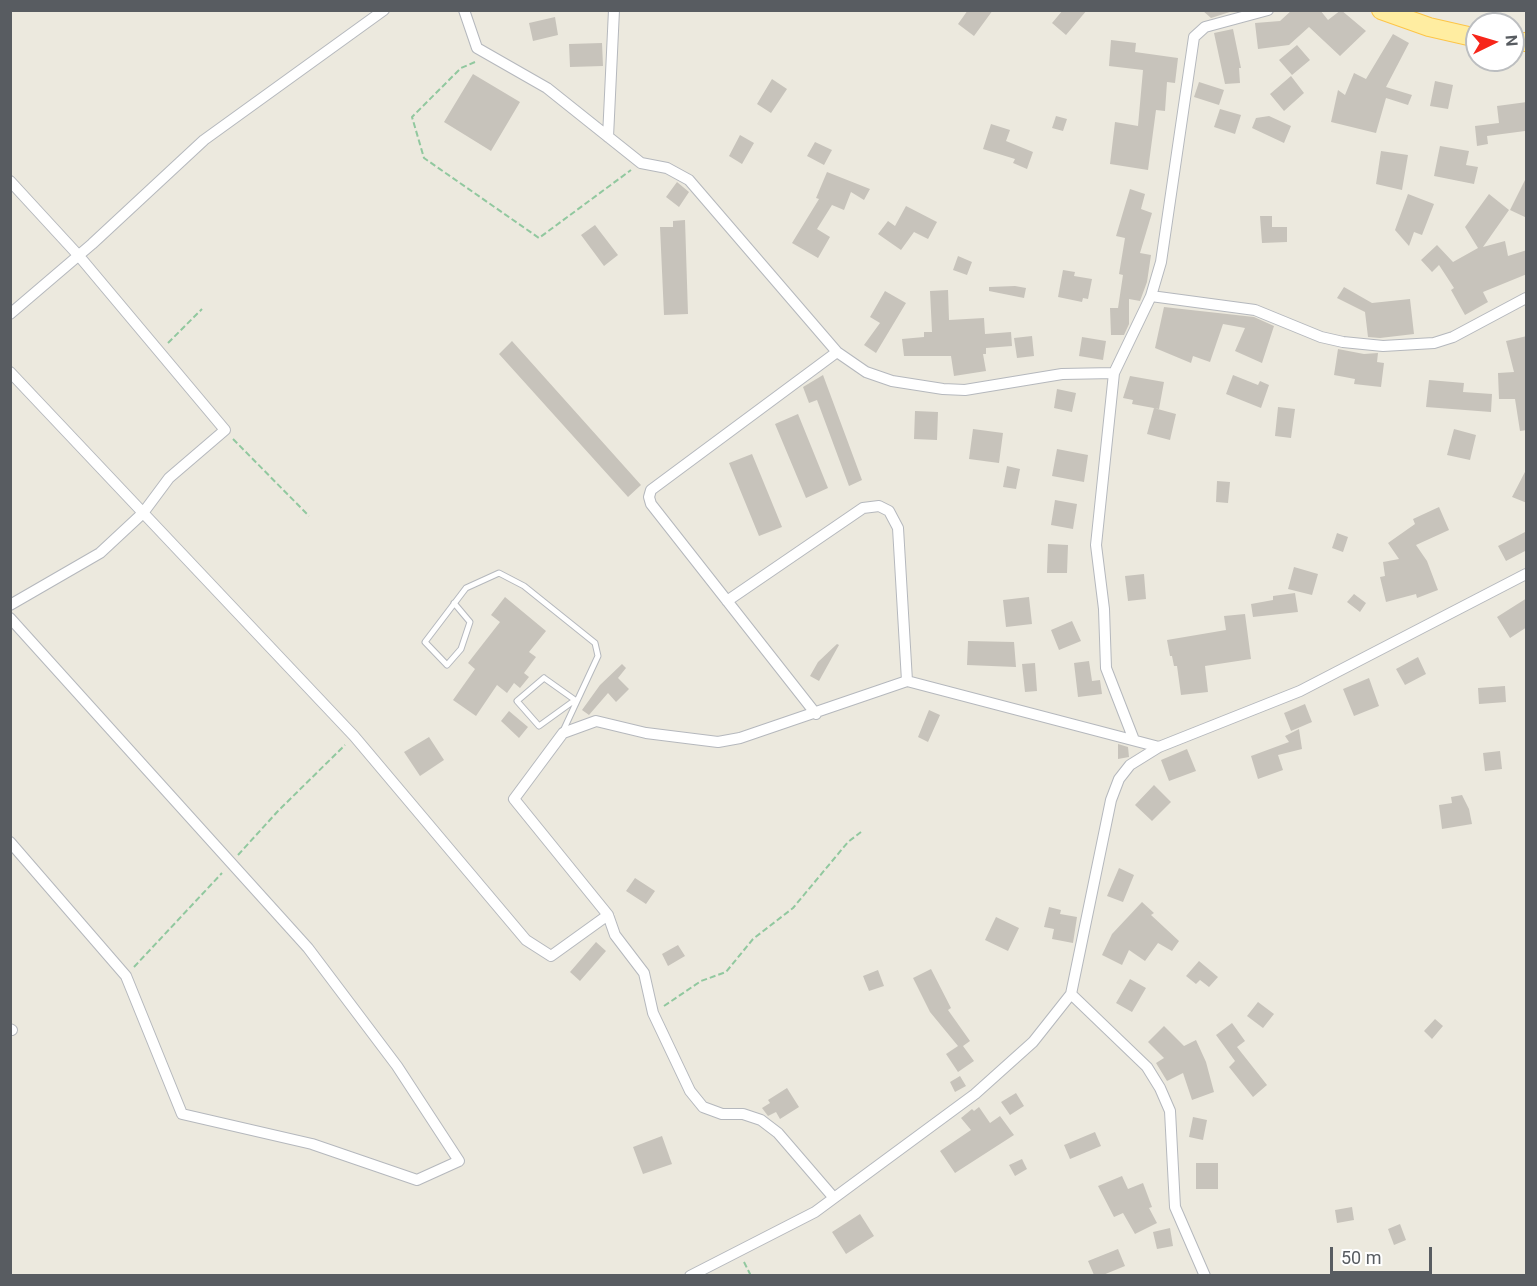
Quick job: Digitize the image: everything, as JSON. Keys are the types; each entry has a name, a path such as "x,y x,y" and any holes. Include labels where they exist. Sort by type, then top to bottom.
{"main road":[{"path":"1381,10 1429,27 1465,35"}],"street":[{"path":"10,314 79,256 204,140 384,10"},
{"path":"464,10 477,48 548,88 641,163 667,168 689,180 837,352 866,372 892,381 943,390 986,388 1062,374 1114,373"},
{"path":"608,137 614,10"},
{"path":"1134,740 1107,668 1104,609 1096,544 1114,373 1151,296 1166,241 1194,37 1204,27 1268,10"},
{"path":"10,181 79,256 225,430 169,478 142,513 100,553 10,605"},
{"path":"1151,296 1255,310 1321,337 1383,346 1434,343 1453,336 1527,298"},
{"path":"816,714 651,504 651,490 837,352"},
{"path":"10,372 354,736 526,940 550,956 608,915"},
{"path":"727,601 863,508 879,506 889,511 898,528 907,681"},
{"path":"690,1275 815,1212 975,1094 1033,1042 1071,994 1112,800 1119,779 1130,765 1159,747 1300,691 1527,574"},
{"path":"10,618 308,948 397,1066 459,1161 417,1180 312,1144 182,1114 126,976 10,842"},
{"path":"834,1198 778,1133 761,1120 743,1114 722,1114 703,1107 690,1091 653,1013 644,973 615,935 608,915 514,799 563,733 596,720 646,734 718,742 740,738 816,714 907,681 1159,747"},
{"path":"1071,994 1147,1067 1160,1088 1170,1111 1174,1207 1205,1275"}],"lane":[{"path":"454,603 470,622 461,649 447,665 425,642 465,588 499,573 524,586 595,643 598,656 575,700 563,733"},
{"path":"544,678 575,700 540,726 517,701 544,678"}],"path":[{"path":"492,56 460,68 412,117 424,158 538,238 641,163"},
{"path":"159,352 202,309"},
{"path":"225,430 309,516"},
{"path":"653,1013 701,981 726,972 753,939 793,908 848,842 861,832"}],"building":[{"path":"968,10 993,10 974,36 958,24"},
{"path":"1063,10 1087,10 1066,35 1052,23"},
{"path":"1202,10 1236,10 1211,18"},
{"path":"1292,10 1320,10 1328,20 1341,10 1366,31 1340,56 1309,27 1289,45 1258,49 1255,23 1280,21"},
{"path":"555,17 558,35 533,41 529,23"},
{"path":"1233,29 1241,68 1239,68 1240,83 1225,84 1214,33"},
{"path":"1393,34 1409,43 1386,87 1412,95 1408,105 1386,98 1376,133 1331,122 1338,90 1345,95 1354,73 1366,79"},
{"path":"1111,40 1136,43 1135,52 1178,58 1175,83 1167,82 1165,111 1156,110 1148,170 1110,164 1115,122 1138,126 1143,70 1109,66"},
{"path":"602,43 603,66 570,67 569,44"},
{"path":"1297,45 1310,60 1292,75 1279,60"},
{"path":"473,74 520,102 491,151 444,122"},
{"path":"1291,76 1304,93 1284,111 1270,94"},
{"path":"772,79 787,89 771,113 757,104"},
{"path":"1435,81 1453,85 1448,109 1430,106"},
{"path":"1199,82 1224,90 1219,105 1194,97"},
{"path":"1527,102 1525,131 1487,136 1488,144 1477,146 1475,126 1499,123 1497,106"},
{"path":"1220,109 1241,115 1235,134 1214,127"},
{"path":"1056,116 1067,119 1063,131 1052,128"},
{"path":"1269,116 1291,126 1284,143 1252,128 1256,118"},
{"path":"991,124 1010,130 1006,141 1033,152 1027,169 1013,163 1015,159 983,149"},
{"path":"740,135 754,143 742,164 729,156"},
{"path":"815,142 832,150 824,165 807,156"},
{"path":"1440,146 1469,151 1466,165 1478,167 1474,184 1434,176"},
{"path":"1381,151 1408,155 1402,190 1376,184"},
{"path":"827,172 870,189 864,200 851,192 844,210 832,205 817,229 830,237 818,258 792,243 819,199 816,198"},
{"path":"1527,176 1527,218 1510,210"},
{"path":"677,182 689,192 679,207 666,197"},
{"path":"1130,189 1145,194 1141,209 1152,213 1140,253 1151,255 1147,282 1140,301 1129,299 1129,324 1124,335 1111,335 1110,308 1118,308 1123,275 1119,274 1125,238 1116,236"},
{"path":"1408,194 1434,204 1422,235 1414,232 1409,246 1395,230"},
{"path":"1489,194 1509,210 1483,247 1505,241 1508,256 1527,250 1527,274 1483,292 1488,302 1465,315 1451,290 1454,288 1439,265 1432,272 1421,260 1437,245 1453,262 1478,248 1465,227"},
{"path":"906,206 937,222 928,239 914,232 901,250 878,234 888,221 895,226"},
{"path":"1260,216 1272,216 1272,227 1287,227 1287,242 1262,243"},
{"path":"685,220 688,314 664,315 660,227 673,227 673,221"},
{"path":"595,225 618,255 604,266 581,235"},
{"path":"958,256 972,262 967,275 953,270"},
{"path":"1063,270 1075,272 1074,276 1092,279 1088,299 1083,298 1082,302 1058,297"},
{"path":"989,287 1026,288 1024,298 989,291"},
{"path":"1344,287 1372,303 1410,299 1414,334 1368,337 1365,312 1337,298"},
{"path":"948,290 949,320 984,318 985,334 1011,332 1012,346 986,348 986,354 983,354 986,371 954,376 951,356 904,356 902,339 924,337 924,332 932,332 930,291"},
{"path":"885,291 906,303 876,353 864,345 880,323 870,317"},
{"path":"1164,307 1254,317 1274,326 1262,363 1235,351 1245,328 1223,324 1210,362 1193,356 1191,363 1155,348"},
{"path":"1032,336 1034,356 1017,358 1014,338"},
{"path":"1527,336 1527,430 1520,431 1515,399 1499,399 1498,373 1514,372 1506,341"},
{"path":"1082,337 1106,341 1103,360 1079,356"},
{"path":"512,341 641,485 628,497 499,354"},
{"path":"1338,349 1364,354 1378,353 1377,362 1384,363 1381,387 1354,384 1355,379 1334,375"},
{"path":"823,375 862,480 849,486 817,400 809,403 803,387"},
{"path":"1233,375 1258,385 1260,381 1269,385 1261,408 1226,394"},
{"path":"1130,376 1164,382 1159,409 1132,404 1133,400 1123,398"},
{"path":"1429,380 1464,383 1463,392 1492,394 1491,412 1426,407"},
{"path":"1057,389 1076,393 1072,412 1054,408"},
{"path":"1278,407 1295,409 1291,438 1275,436"},
{"path":"1154,408 1176,414 1170,440 1147,434"},
{"path":"915,411 938,412 937,440 914,439"},
{"path":"798,414 828,488 806,498 775,424"},
{"path":"973,429 1003,433 999,463 969,459"},
{"path":"1454,429 1476,435 1470,460 1447,455"},
{"path":"1057,449 1088,455 1084,482 1052,476"},
{"path":"752,454 782,527 759,536 729,463"},
{"path":"1007,466 1020,469 1016,489 1003,487"},
{"path":"1527,468 1527,503 1512,497"},
{"path":"1217,481 1230,482 1228,503 1216,502"},
{"path":"1055,500 1077,504 1073,529 1051,525"},
{"path":"1439,507 1449,530 1416,545 1427,561 1438,590 1417,598 1416,594 1386,602 1380,577 1385,576 1383,562 1399,559 1388,543 1415,524 1413,519"},
{"path":"1527,531 1527,550 1506,561 1498,546"},
{"path":"1337,533 1348,537 1343,552 1332,548"},
{"path":"1048,544 1068,545 1067,573 1047,573"},
{"path":"1294,567 1318,574 1312,595 1288,589"},
{"path":"1144,574 1146,599 1128,601 1125,576"},
{"path":"1295,593 1298,612 1253,617 1251,604 1273,600 1273,596"},
{"path":"1354,594 1366,603 1360,612 1347,602"},
{"path":"505,597 546,631 529,652 536,657 524,673 529,677 520,688 514,683 507,693 497,685 476,716 453,700 475,669 468,663 500,622 491,615"},
{"path":"1029,597 1032,624 1006,627 1003,600"},
{"path":"1527,598 1527,627 1510,638 1497,617"},
{"path":"1245,614 1251,659 1205,666 1208,692 1181,695 1177,666 1174,666 1172,656 1170,656 1167,640 1226,630 1224,616"},
{"path":"1072,621 1081,641 1059,650 1051,630"},
{"path":"968,641 1014,642 1016,667 967,665"},
{"path":"837,644 839,645 819,681 810,676 818,662"},
{"path":"1418,657 1426,674 1405,685 1396,669"},
{"path":"1089,661 1092,681 1100,680 1102,694 1078,697 1074,663"},
{"path":"1035,663 1037,691 1025,692 1022,664"},
{"path":"622,664 626,668 618,678 629,689 616,702 608,693 589,715 582,710 600,685"},
{"path":"1369,678 1379,706 1354,716 1343,689"},
{"path":"1505,686 1506,702 1479,704 1478,688"},
{"path":"1305,704 1312,722 1291,731 1284,713"},
{"path":"929,710 940,715 928,742 918,737"},
{"path":"509,711 528,727 519,738 501,721"},
{"path":"1299,729 1302,749 1278,755 1283,770 1258,779 1251,756 1289,742 1285,736"},
{"path":"429,737 444,760 420,776 404,752"},
{"path":"1118,744 1128,747 1129,757 1118,759"},
{"path":"1187,749 1196,771 1169,781 1161,760"},
{"path":"1500,751 1502,769 1485,771 1483,753"},
{"path":"1154,785 1171,802 1152,821 1135,805"},
{"path":"1462,795 1469,809 1472,824 1442,829 1439,805 1452,803 1451,797"},
{"path":"1119,868 1134,875 1123,902 1107,896"},
{"path":"635,878 655,891 646,904 626,891"},
{"path":"1142,902 1154,913 1151,915 1179,941 1172,951 1158,943 1145,961 1129,950 1122,965 1102,955 1112,934"},
{"path":"1049,907 1061,910 1060,914 1077,917 1073,943 1052,939 1054,929 1044,927"},
{"path":"996,917 1019,928 1008,951 985,940"},
{"path":"596,942 606,951 580,981 570,972"},
{"path":"678,945 685,956 668,966 662,954"},
{"path":"1199,961 1218,977 1209,987 1200,980 1196,984 1186,976"},
{"path":"931,969 951,1008 948,1010 970,1041 963,1046 974,1061 958,1072 946,1054 958,1046 930,1012 913,978"},
{"path":"878,970 884,986 869,991 863,976"},
{"path":"1130,979 1146,988 1132,1012 1116,1003"},
{"path":"1258,1002 1274,1014 1263,1028 1247,1016"},
{"path":"1435,1019 1443,1026 1432,1039 1424,1031"},
{"path":"1232,1023 1245,1041 1237,1047 1267,1085 1253,1097 1229,1067 1235,1061 1216,1035"},
{"path":"1164,1026 1184,1046 1196,1040 1206,1062 1214,1092 1192,1100 1183,1073 1167,1081 1156,1063 1164,1058 1148,1042"},
{"path":"960,1076 966,1086 955,1092 950,1082"},
{"path":"787,1088 799,1107 780,1119 776,1112 768,1116 762,1108 770,1103 768,1100"},
{"path":"1016,1093 1024,1106 1010,1115 1001,1102"},
{"path":"979,1107 990,1123 1000,1116 1014,1135 955,1173 940,1151 971,1130 961,1118 972,1109 974,1111"},
{"path":"1193,1117 1207,1120 1203,1140 1189,1137"},
{"path":"1095,1132 1101,1146 1070,1159 1064,1145"},
{"path":"662,1136 672,1164 643,1174 633,1147"},
{"path":"1022,1159 1027,1169 1015,1176 1009,1165"},
{"path":"1196,1163 1218,1163 1218,1189 1196,1189"},
{"path":"1122,1176 1128,1189 1143,1183 1152,1207 1149,1208 1157,1223 1135,1234 1123,1213 1114,1217 1098,1186"},
{"path":"1352,1207 1354,1220 1337,1223 1335,1210"},
{"path":"860,1214 874,1236 846,1254 832,1232"},
{"path":"1400,1224 1406,1240 1394,1245 1388,1229"},
{"path":"1170,1228 1173,1246 1157,1249 1153,1232"},
{"path":"1118,1249 1125,1266 1103,1275 1094,1275 1088,1261"}]}
